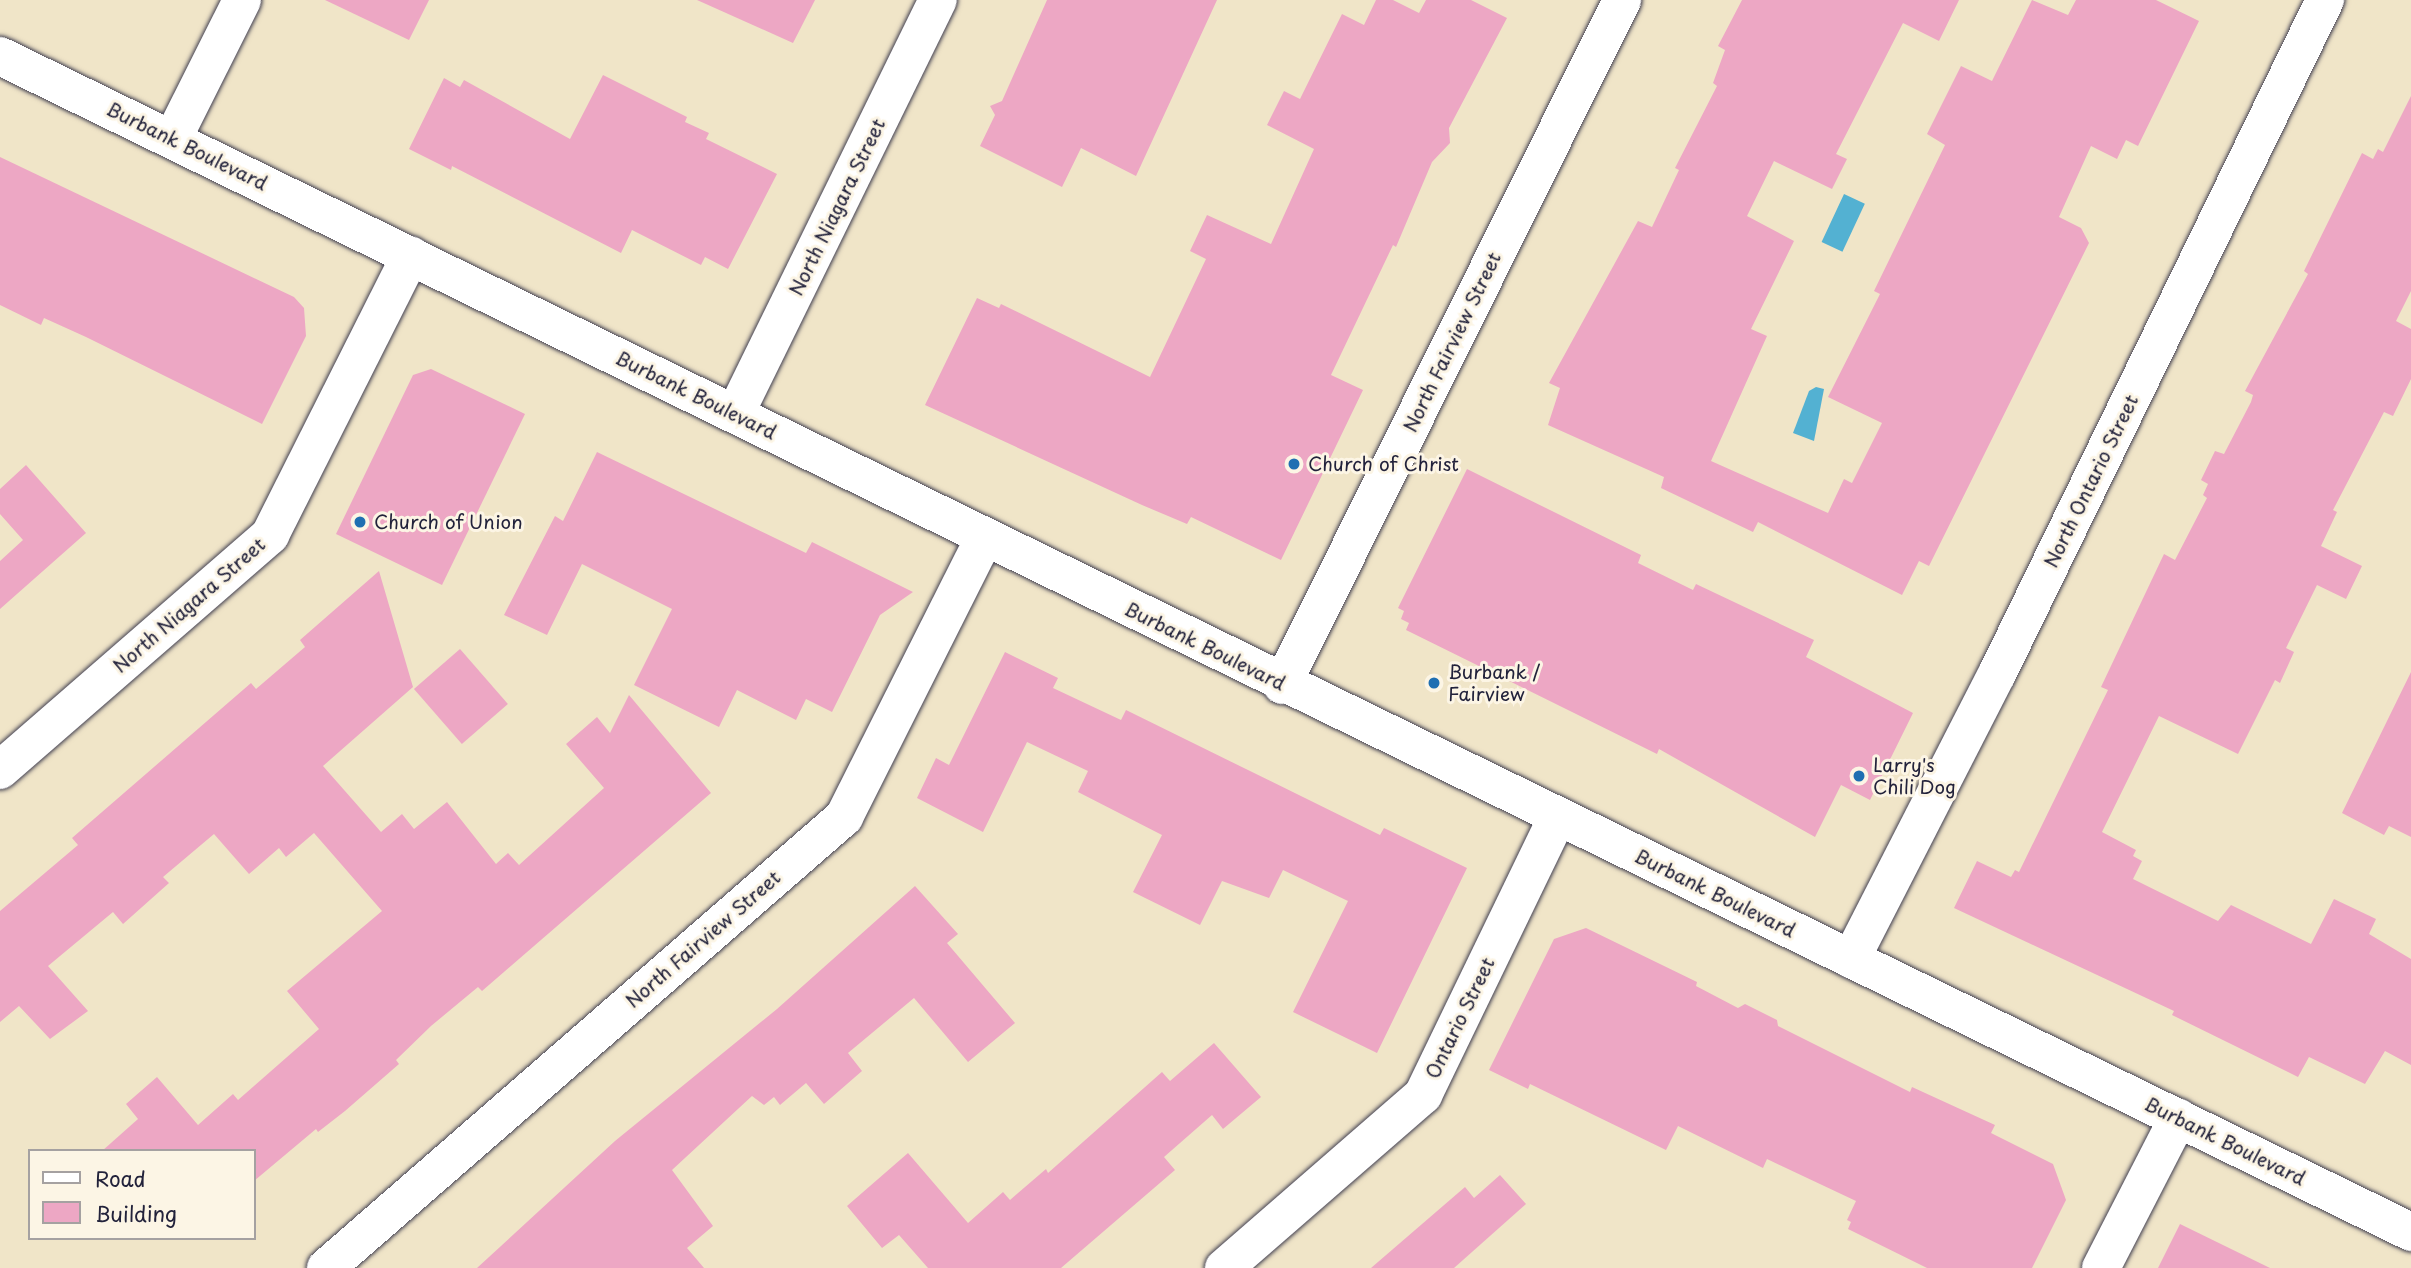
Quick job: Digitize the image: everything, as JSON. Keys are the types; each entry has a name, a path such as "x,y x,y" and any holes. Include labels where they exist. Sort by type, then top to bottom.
{"street":[{"path":"173,138 243,0"},
{"name":"North Niagara Street","path":"735,414 938,0"},
{"name":"North Fairview Street","path":"1282,685 1622,0"},
{"name":"North Ontario Street","path":"1851,959 1997,674 2325,0"},
{"name":"Burbank Boulevard","path":"0,56 173,138 1282,685 2411,1232"},
{"name":"North Niagara Street","path":"0,771 270,535 411,256"},
{"name":"North Fairview Street","path":"326,1268 844,817 985,537"},
{"name":"Ontario Street","path":"1224,1268 1423,1095 1557,818"},
{"path":"2101,1268 2178,1118"}],"water":[{"path":"1844,194 1865,204 1842,252 1822,242"},
{"path":"1816,387 1824,389 1814,441 1793,433 1809,391"}],"building":[{"path":"325,0 429,0 409,40"},
{"path":"697,0 815,0 793,43"},
{"path":"1047,0 1217,0 1136,176 1081,148 1062,187 980,146 995,115 990,106 1002,101"},
{"path":"1376,0 1393,0 1419,13 1426,0 1471,0 1507,18 1449,128 1450,143 1432,162 1396,247 1393,245 1331,375 1363,390 1281,560 1191,517 1187,524 1142,505 925,405 977,298 999,308 1001,304 1150,377 1206,259 1190,251 1207,215 1271,244 1314,149 1267,125 1284,91 1300,99 1342,14 1364,25"},
{"path":"1742,0 1959,0 1939,41 1903,23 1836,154 1847,159 1832,189 1774,161 1747,216 1794,241 1751,329 1767,336 1711,461 1828,513 1844,479 1852,483 1882,423 1828,397 1880,294 1874,291 1945,145 1927,134 1961,66 1992,81 2032,0 2068,15 2076,0 2156,0 2199,21 2138,146 2126,140 2117,159 2091,146 2059,217 2081,228 2089,243 1929,566 1919,561 1902,595 1758,522 1753,532 1661,488 1664,477 1548,425 1560,388 1549,383 1638,221 1652,227 1679,170 1675,168 1717,86 1713,83 1725,50 1718,46"},
{"path":"603,75 687,117 685,122 709,133 706,139 777,174 728,269 705,257 701,265 632,230 621,253 452,166 451,170 409,149 444,78 460,87 464,80 570,139"},
{"path":"2411,96 2411,291 2396,321 2411,329 2411,379 2393,416 2384,412 2333,510 2337,512 2321,546 2362,566 2346,599 2317,585 2286,648 2294,652 2280,683 2275,680 2238,754 2159,716 2102,832 2136,850 2133,856 2142,861 2133,879 2218,921 2231,905 2311,944 2334,899 2376,919 2369,934 2411,959 2411,1065 2385,1051 2365,1084 2309,1057 2298,1077 2172,1015 2174,1011 1954,908 1977,861 2011,877 2015,870 2019,872 2108,690 2101,687 2164,554 2175,560 2207,498 2203,495 2208,484 2201,480 2215,451 2224,454 2251,402 2253,395 2245,391 2308,274 2304,271 2362,153 2373,159 2378,149 2383,152"},
{"path":"0,157 294,297 304,308 306,336 262,424 86,337 44,318 41,325 0,305"},
{"path":"431,369 525,414 442,585 336,534 413,375"},
{"path":"597,452 806,553 812,542 913,592 880,615 832,712 806,699 796,720 737,690 719,727 634,685 672,609 582,564 547,635 504,615 555,516 563,521"},
{"path":"26,465 86,533 0,609 0,561 23,540 0,514 0,489"},
{"path":"1467,469 1641,555 1638,563 1693,590 1696,584 1814,640 1806,657 1913,713 1870,800 1841,785 1815,837 1659,749 1657,754 1406,630 1409,623 1401,619 1404,611 1398,608"},
{"path":"379,571 413,687 323,766 381,832 402,814 414,829 447,802 496,864 508,853 519,865 604,788 566,744 597,717 610,733 629,695 711,793 482,991 478,987 431,1026 396,1060 399,1064 345,1111 318,1132 316,1129 256,1179 256,1149 104,1149 138,1119 126,1104 157,1077 198,1125 233,1094 238,1100 319,1029 287,991 382,911 314,833 286,857 279,848 249,874 214,834 163,877 169,883 123,924 113,912 48,966 88,1011 50,1039 19,1006 0,1022 0,911 78,845 72,838 251,683 256,689 305,647 300,640"},
{"path":"460,649 508,704 462,744 414,689"},
{"path":"1005,652 1058,678 1053,688 1121,720 1126,710 1380,835 1384,828 1467,868 1377,1053 1293,1012 1348,901 1283,870 1269,898 1222,881 1200,925 1133,892 1162,835 1078,792 1088,771 1027,742 983,832 917,798 936,758 949,765"},
{"path":"2411,672 2411,837 2389,826 2384,835 2342,813"},
{"path":"915,886 958,934 947,943 1015,1023 968,1062 914,998 848,1053 862,1071 824,1104 806,1083 780,1105 774,1097 764,1105 752,1096 672,1170 713,1226 687,1248 704,1268 477,1268 615,1141 777,1009"},
{"path":"1586,928 1697,982 1696,986 1738,1008 1745,1004 1777,1020 1778,1026 1910,1092 1912,1087 1995,1125 1991,1133 2053,1164 2066,1200 2032,1268 1927,1268 1848,1229 1851,1222 1847,1220 1856,1201 1767,1159 1763,1168 1678,1126 1666,1150 1530,1084 1528,1089 1489,1070 1554,939"},
{"path":"1214,1043 1261,1097 1223,1129 1212,1115 1164,1157 1175,1170 1061,1268 928,1268 899,1235 882,1248 847,1206 908,1153 968,1223 1003,1192 1010,1200 1046,1169 1048,1173 1162,1072 1170,1081"},
{"path":"1500,1175 1526,1204 1454,1268 1371,1268 1465,1187 1474,1198"},
{"path":"2180,1224 2270,1268 2158,1268"}],"place":[{"name":"Church of Christ","path":"1294,464"},
{"name":"Church of Union","path":"360,522"},
{"name":"Burbank / Fairview","path":"1434,683"},
{"name":"Larry's Chili Dog","path":"1859,776"}]}
